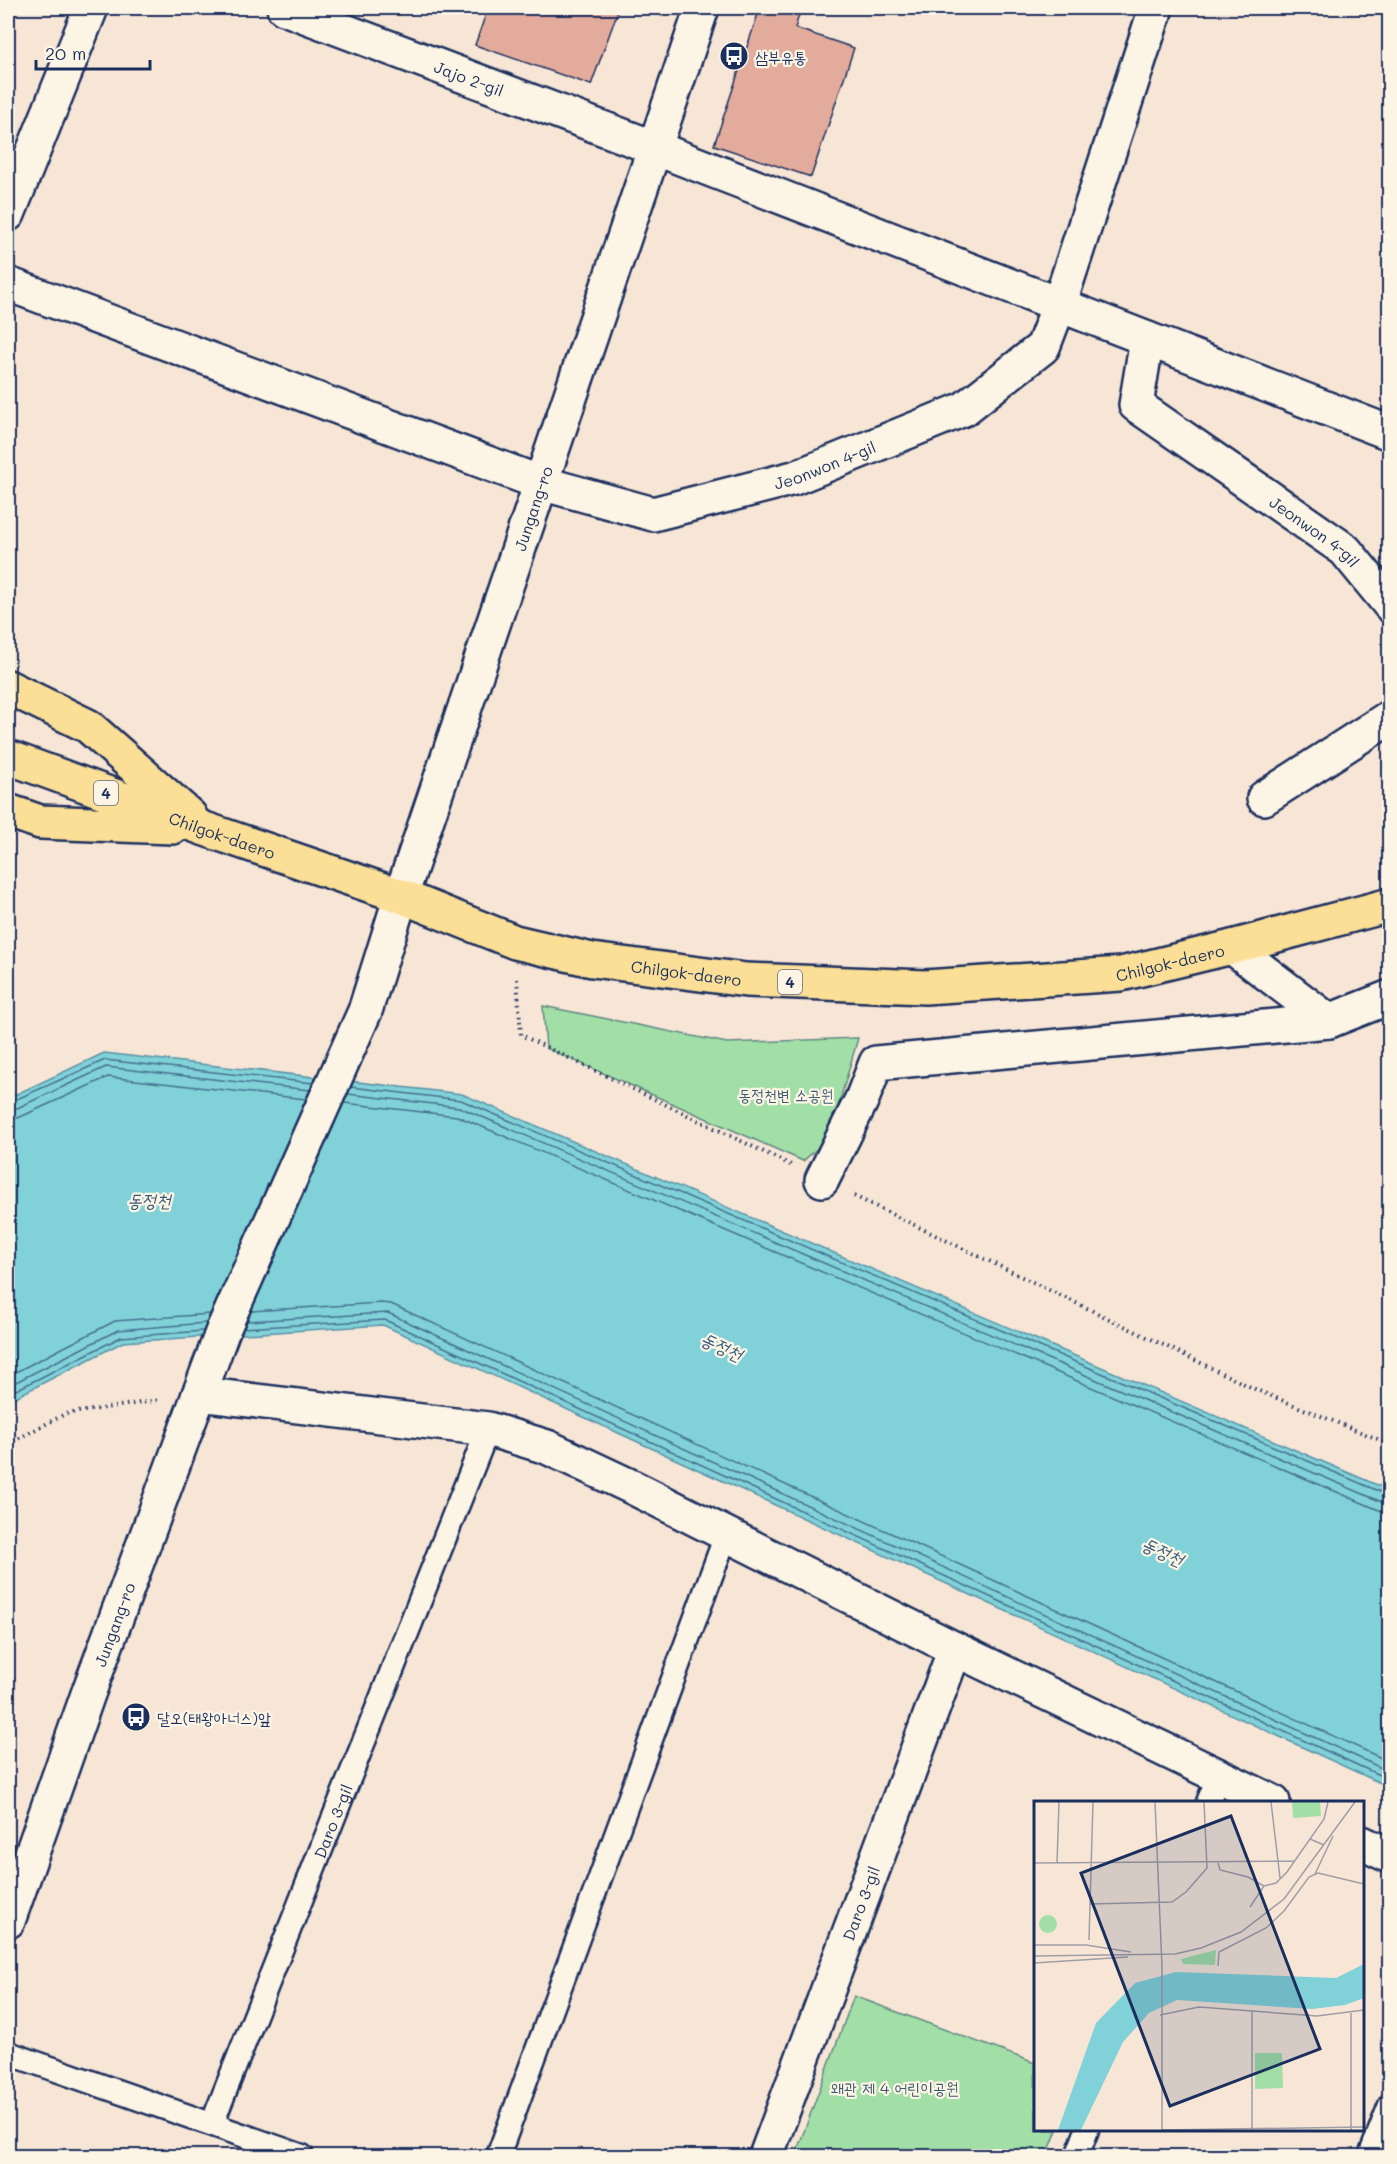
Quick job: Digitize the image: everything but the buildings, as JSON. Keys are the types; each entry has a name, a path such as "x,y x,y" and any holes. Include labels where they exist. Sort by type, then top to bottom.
{"main road":[{"path":"8,687 88,726 205,829"},
{"name":"Chilgok-daero","path":"8,757 205,829 400,896 515,942 592,960 746,981 925,987 1121,974 1233,948 1389,905"},
{"path":"8,811 40,822 205,829"}],"street":[{"path":"8,214 91,8"},
{"name":"Jajo 2-gil","path":"285,8 655,148"},
{"name":"Jungang-ro","path":"8,1921 88,1694 223,1330 365,1011 400,896 702,8"},
{"name":"Jeonwon 4-gil","path":"8,284 541,483 652,514 794,478 963,409 1043,347 1059,305 1156,8"},
{"path":"655,148 1389,433"},
{"name":"Jeonwon 4-gil","path":"1147,339 1136,405 1345,550 1389,605"},
{"path":"1264,798 1389,717"},
{"path":"1233,948 1329,1021"},
{"path":"822,1180 862,1099 876,1063 1329,1021 1389,997"},
{"path":"199,1394 488,1429 547,1448 632,1487 955,1649 1213,1790 1264,1801"},
{"name":"Daro 3-gil","path":"766,2157 955,1649"},
{"path":"1364,1844 1389,1856"}],"lane":[{"name":"Daro 3-gil","path":"212,2124 488,1429"},
{"path":"498,2157 726,1535"},
{"path":"8,2053 302,2157"},
{"path":"1370,2157 1389,2105"},
{"path":"1077,2157 1087,2131"}],"path":[{"path":"515,942 522,1035 1259,1391 1389,1444"},
{"path":"8,1444 65,1414 199,1394"}],"green space":[{"name":"동정천변 소공원","path":"543,1006 727,1043 858,1038 829,1138 803,1161 546,1048"},
{"name":"왜관 제 4 어린이공원","path":"854,1996 1034,2063 1034,2131 1057,2131 1047,2156 795,2156"}],"water":[{"name":"동정천","path":"104,1053 462,1094 1389,1490 1389,1787 383,1325 123,1342 8,1401 8,1098"}],"place":[{"name":"삼부유통","path":"734,56"},
{"name":"달오(태왕아너스)앞","path":"136,1717"}]}
